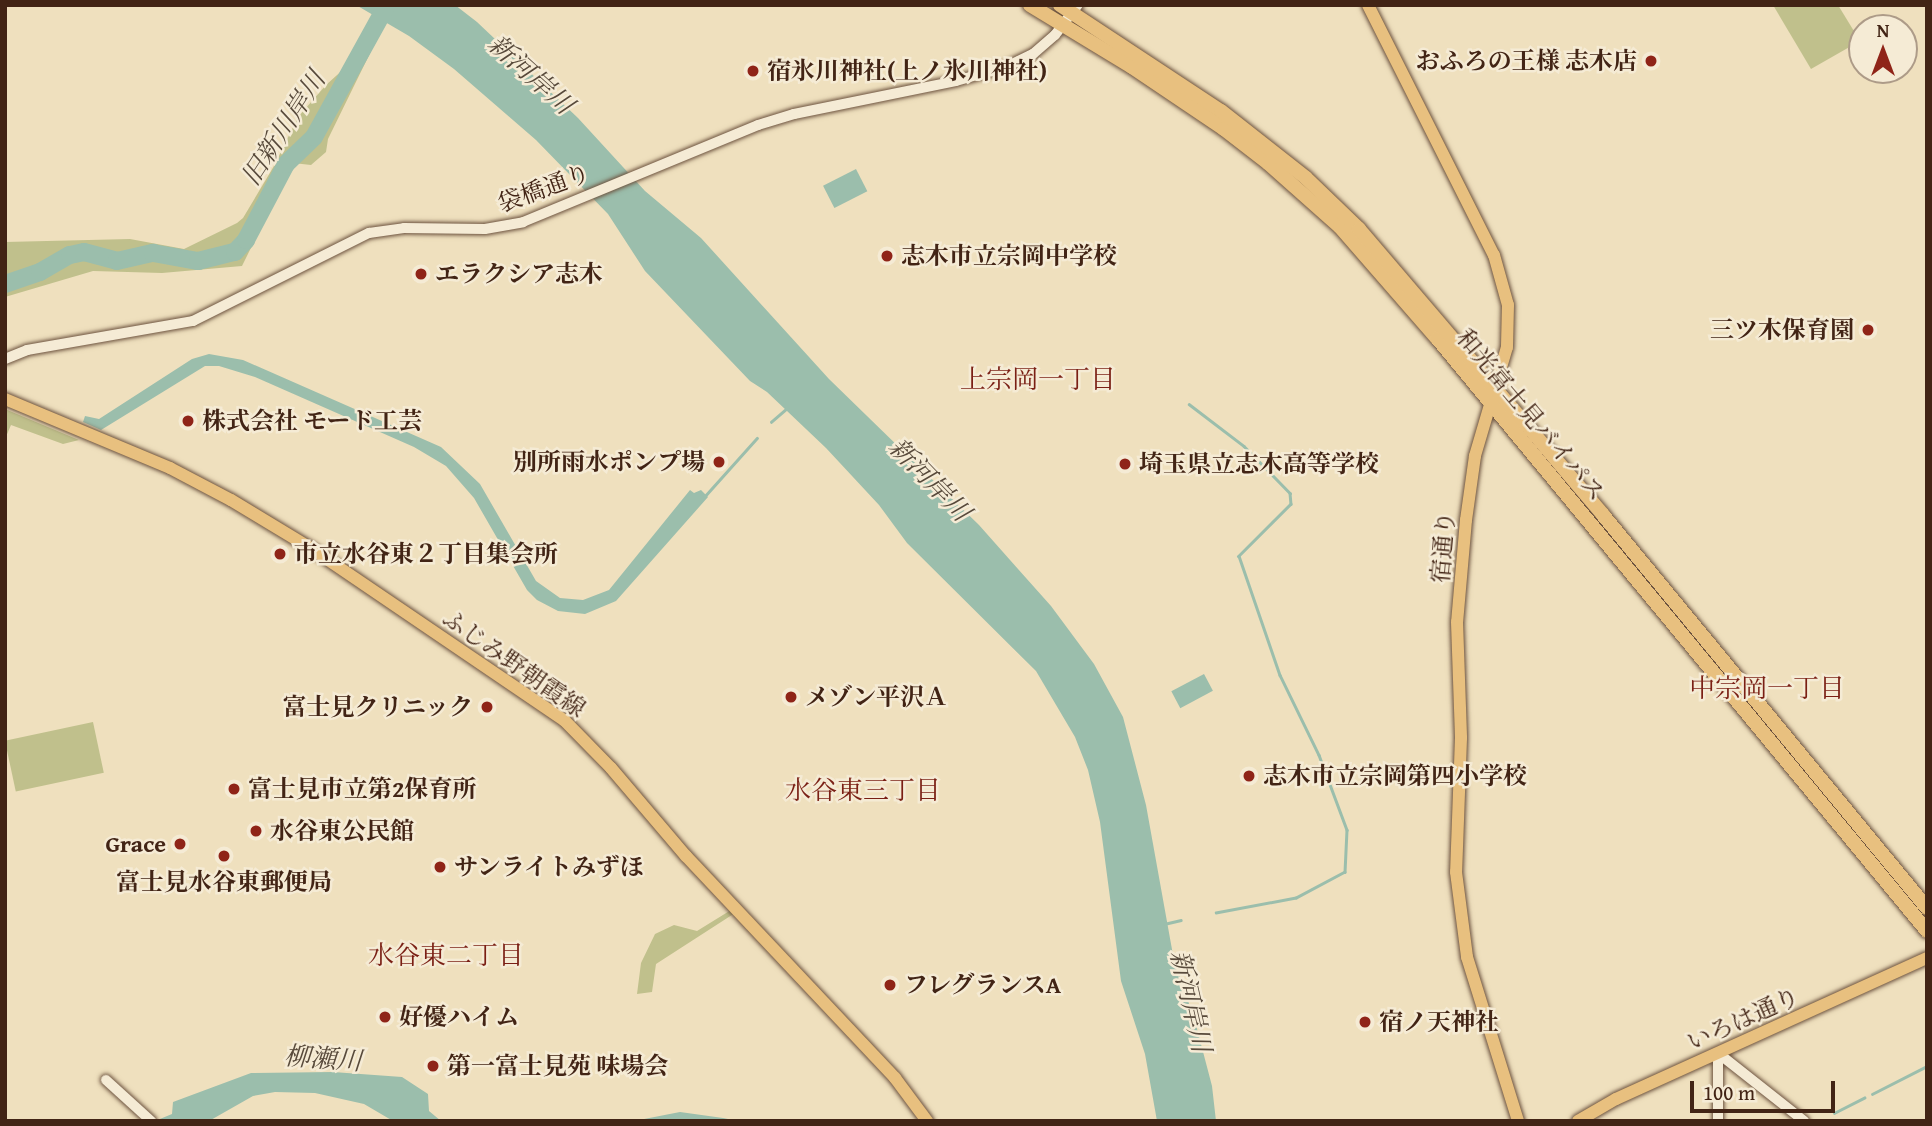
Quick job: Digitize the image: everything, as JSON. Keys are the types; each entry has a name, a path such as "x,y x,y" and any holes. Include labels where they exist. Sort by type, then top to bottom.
{"highway":[{"name":"和光富士見バイパス","path":"1030,5 1132,67 1224,129 1317,205 1396,291 1927,931"},
{"name":"和光富士見バイパス","path":"1070,8 1221,111 1306,178 1385,257 1927,908"}],"main road":[{"name":"宿通り","path":"1368,5 1500,272 1508,305 1509,332 1472,471 1459,601 1457,643 1461,738 1457,881 1463,937 1472,976 1518,1121"},
{"name":"ふじみ野朝霞線","path":"5,398 170,468 242,506 312,549 564,720 611,768 695,865 906,1090 927,1121"},
{"name":"いろは通り","path":"1578,1121 1616,1099 1927,958"}],"street":[{"name":"袋橋通り","path":"5,359 35,349 193,321 369,233 404,228 505,227 562,207 663,164 794,114 968,79 1008,66 1033,54 1063,26 1070,8"},
{"path":"1718,1053 1718,1121"},
{"path":"1718,1053 1804,1121"},
{"path":"106,1080 150,1121"}],"green space":[{"path":"1773,5 1838,5 1848,21 1848,48 1811,69"},
{"path":"361,35 375,43 328,139 326,152 311,165 293,163 242,266 162,273 93,271 5,297 5,242 130,239 184,249 237,223 243,218 274,166 298,117 347,66"},
{"path":"5,409 79,440 63,444 11,425 5,439"},
{"path":"93,722 104,773 16,792 5,741"},
{"path":"731,910 735,913 656,964 652,992 637,994 641,963 655,934 674,925 697,931"}],"water":[{"name":"新河岸川","path":"356,5 455,5 477,22 578,118 645,191 701,238 829,379 979,525 1051,606 1094,664 1123,717 1146,805 1173,955 1212,1086 1216,1121 1157,1121 1145,1054 1121,981 1100,822 1088,770 1075,737 1036,671 907,543 879,505 826,448 767,392 750,381 645,271 608,214 536,140 454,69 409,36"},
{"path":"856,169 867,191 834,208 823,186"},
{"path":"209,354 243,360 441,447 480,484 536,581 560,598 583,600 609,590 690,490 694,493 701,490 708,497 616,601 585,614 558,611 537,600 527,590 474,498 446,466 414,447 255,377 219,366 205,366 101,430 83,422 85,416 99,419 192,359"},
{"path":"1204,674 1213,691 1180,708 1171,691"},
{"path":"333,1072 402,1077 428,1094 429,1111 441,1121 393,1121 364,1104 315,1093 275,1092 253,1096 209,1121 155,1121 172,1114 173,1102 251,1073"},
{"path":"680,1112 723,1118 738,1121 634,1121"}],"waterway":[{"name":"旧新川岸川","path":"5,284 40,272 70,255 84,252 117,261 153,253 198,261 235,252 246,240 286,164 314,137 387,5"},
{"path":"1189,404 1244,446 1290,493 1291,504 1239,556 1280,675 1319,755 1347,830 1345,872 1296,898 1216,913"},
{"path":"771,422 787,408"},
{"path":"704,497 757,438"},
{"path":"1164,924 1181,920"},
{"path":"1872,1094 1927,1066"},
{"path":"1834,1113 1864,1098"}],"place":[{"name":"おふろの王様 志木店","path":"1651,61"},
{"name":"宿氷川神社(上ノ氷川神社)","path":"753,71"},
{"name":"志木市立宗岡中学校","path":"887,256"},
{"name":"エラクシア志木","path":"421,274"},
{"name":"三ツ木保育園","path":"1868,330"},
{"name":"株式会社 モード工芸","path":"188,421"},
{"name":"別所雨水ポンプ場","path":"719,462"},
{"name":"埼玉県立志木高等学校","path":"1125,464"},
{"name":"市立水谷東２丁目集会所","path":"280,554"},
{"name":"メゾン平沢Ａ","path":"791,697"},
{"name":"富士見クリニック","path":"487,707"},
{"name":"志木市立宗岡第四小学校","path":"1249,776"},
{"name":"富士見市立第2保育所","path":"234,789"},
{"name":"水谷東公民館","path":"256,831"},
{"name":"Grace","path":"180,844"},
{"name":"富士見水谷東郵便局","path":"224,856"},
{"name":"サンライトみずほ","path":"440,867"},
{"name":"フレグランスA","path":"890,985"},
{"name":"好優ハイム","path":"385,1017"},
{"name":"宿ノ天神社","path":"1365,1022"},
{"name":"第一富士見苑 味場会","path":"433,1066"}],"district":[{"name":"上宗岡一丁目","path":"1038,379"},
{"name":"中宗岡一丁目","path":"1767,688"},
{"name":"水谷東三丁目","path":"863,790"},
{"name":"水谷東二丁目","path":"446,955"}],"water label":[{"name":"柳瀬川","path":"323,1058"}]}
